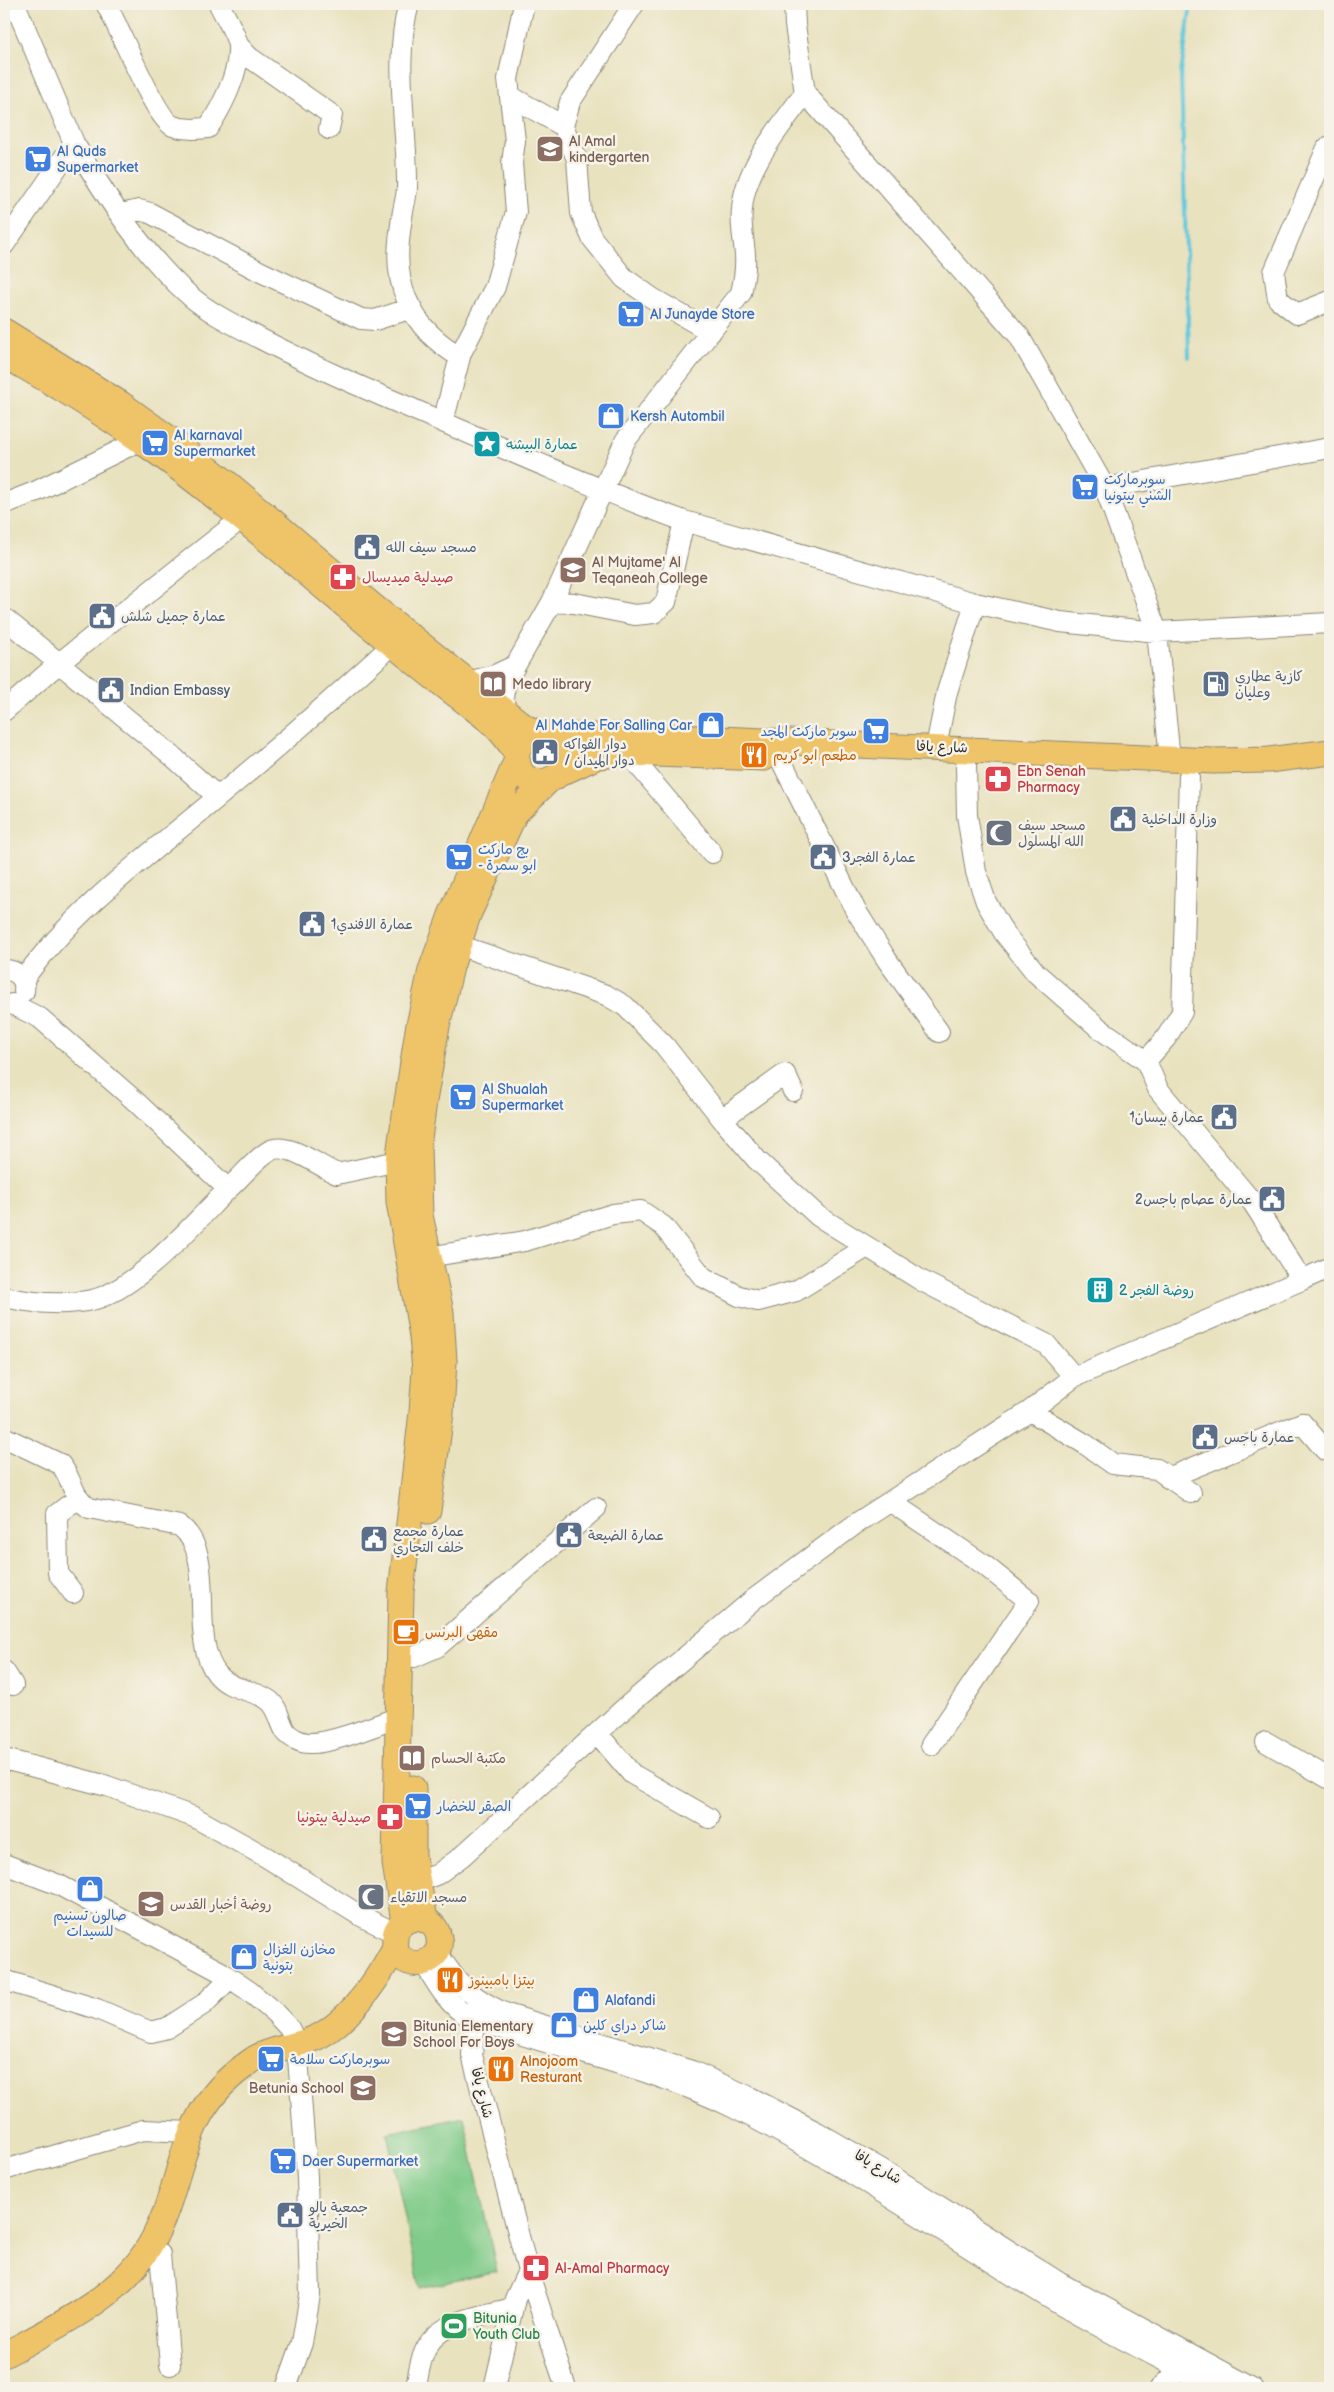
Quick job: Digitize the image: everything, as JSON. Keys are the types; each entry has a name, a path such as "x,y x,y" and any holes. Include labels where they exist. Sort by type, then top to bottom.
{"main road":[{"path":"4,331 121,404 231,486 491,722 516,758 524,777 532,781 554,777"},
{"path":"4,355 141,440 241,519 399,638 468,682 525,727 546,735 563,748 565,756 564,764 554,777 516,813 468,915 458,945 437,1026 418,1146 420,1214 441,1312 444,1361 440,1413 418,1581 414,1657 413,1856 418,1882 413,1943 370,1987 346,2016 330,2030 315,2039 261,2055 224,2083 200,2113 191,2132 162,2218 150,2246 129,2272 102,2298 69,2319 4,2355"},
{"path":"413,1943 395,1863 400,1592 422,1412 425,1370 422,1336 399,1202 398,1161 418,1030 431,970 451,915 524,739 546,735"},
{"name":"شارع يافا","path":"546,735 583,738 654,736 936,747 1213,761 1269,760 1330,752"},
{"name":"شارع يافا","path":"554,777 598,756 628,753 966,765 1189,776 1275,776 1330,768"}],"street":[{"path":"15,4 74,143 121,214 161,267 191,296 222,318 304,361 603,492 684,521 975,603 1060,622 1157,632 1330,623"},
{"path":"106,4 141,77 158,107 172,125 192,130 208,128 223,107 235,69 238,45"},
{"path":"219,4 238,45 249,58 332,115 329,129"},
{"path":"409,4 403,32 402,65 408,183 398,244 397,267 407,300 434,340 460,357"},
{"path":"443,422 460,357 495,286 516,212 512,163 515,141 508,79 524,4"},
{"path":"563,126 570,102 634,4"},
{"path":"794,4 794,25 805,93 1019,336 1105,488 1157,632 1170,759"},
{"path":"506,712 503,696 514,666 552,602 603,492 624,441 741,293 745,274 742,208 748,183 766,146 805,93"},
{"path":"510,96 563,126 578,159 581,212 592,238 624,278 652,298 711,332"},
{"path":"4,245 74,143"},
{"path":"1330,146 1327,148 1274,272 1278,299 1297,314 1330,301"},
{"path":"121,214 139,210 150,213 261,272 361,320 375,320 412,308"},
{"path":"4,504 37,491 141,440"},
{"path":"1105,488 1330,448"},
{"path":"4,711 58,664 241,519"},
{"path":"552,602 574,603 635,615 654,613 666,602 684,521"},
{"path":"936,747 947,692 975,603"},
{"path":"4,618 171,755 218,797"},
{"path":"4,970 23,961 56,938 129,871 218,797 399,638"},
{"path":"468,682 495,675 514,666"},
{"path":"628,753 712,853"},
{"path":"780,758 855,909 887,960 939,1032"},
{"path":"966,765 967,815 976,872 986,902 1004,933 1036,973 1100,1029 1146,1061 1158,1089 1253,1204 1302,1280"},
{"path":"1146,1061 1166,1038 1182,1012 1189,776"},
{"path":"6,1005 22,997 24,983 56,938"},
{"path":"458,945 606,995 625,1006 664,1045 757,1160 818,1216 922,1281 1046,1344 1074,1377"},
{"path":"4,970 15,972 24,983 40,1018"},
{"path":"6,1005 40,1018 132,1098 228,1190"},
{"path":"722,1119 785,1074 793,1091"},
{"path":"4,1297 26,1301 65,1303 93,1300 120,1288 157,1259 269,1151 282,1148 304,1156 338,1174 398,1161"},
{"path":"428,1257 525,1242 613,1214 641,1211 663,1226 703,1277 739,1296 758,1301 796,1291 867,1247"},
{"path":"418,1882 438,1874 461,1857 598,1733 754,1599 857,1523 1030,1411 1074,1377 1330,1267"},
{"path":"1030,1411 1085,1444 1113,1464 1157,1469 1192,1493"},
{"path":"1168,1478 1302,1423 1325,1450 1330,1451"},
{"path":"4,1437 60,1464 66,1471 70,1486 77,1499 89,1508 180,1526 190,1533 199,1557 203,1624 209,1657 216,1673 227,1684 268,1700 277,1709 286,1732 296,1740 308,1744 323,1742 398,1718"},
{"path":"73,1592 58,1573 57,1514 77,1499"},
{"path":"891,1502 983,1564 1029,1601 931,1745"},
{"path":"414,1657 437,1647 596,1508"},
{"path":"598,1733 632,1774 709,1818"},
{"path":"1266,1742 1330,1779"},
{"path":"4,1759 107,1786 194,1817 266,1858 359,1915 413,1943 444,1996 456,2010 474,2019 643,2070 684,2085 732,2107 812,2150 1033,2288 1216,2388"},
{"path":"4,1864 59,1884 230,1978 275,2012 289,2028 297,2044 308,2186 310,2295 302,2343 286,2388"},
{"name":"شارع يافا","path":"413,1943 478,1999 507,2014 683,2068 748,2096 818,2132 881,2168 1060,2282 1253,2388"},
{"path":"4,1980 96,2009 151,2032 167,2028 198,2009 230,1978"},
{"name":"شارع يافا","path":"478,1999 474,2019 472,2055 528,2271 566,2388"},
{"path":"4,2170 143,2130 191,2132"},
{"path":"150,2246 160,2254 170,2365"},
{"path":"494,2388 513,2308 528,2271"},
{"path":"416,2388 426,2348 440,2332 458,2324 513,2308"},
{"path":"1160,2388 1179,2369"}],"green space":[{"path":"464,2117 497,2272 420,2288 387,2133"}],"waterway":[{"path":"1189,357 1181,73 1191,4"}],"place":[{"name":"Al Amal kindergarten","path":"550,149"},
{"name":"Al Quds Supermarket","path":"38,159"},
{"name":"Al Junayde Store","path":"631,314"},
{"name":"Kersh Autombil","path":"611,416"},
{"name":"Al karnaval Supermarket","path":"155,443"},
{"name":"عمارة البيشه","path":"487,444"},
{"name":"سوبرماركت الشني بيتونيا","path":"1085,487"},
{"name":"مسجد سيف الله","path":"367,547"},
{"name":"Al Mujtame' Al Teqaneah College","path":"573,570"},
{"name":"صيدلية ميديسال","path":"343,577"},
{"name":"عمارة جميل شلش","path":"102,616"},
{"name":"Medo library","path":"493,684"},
{"name":"كازية عطاري وعليان","path":"1216,684"},
{"name":"Indian Embassy","path":"111,690"},
{"name":"Al Mahde For Salling Car","path":"711,725"},
{"name":"سوبر ماركت المجد","path":"876,731"},
{"name":"دوار الفواكه / دوار الميدان","path":"545,752"},
{"name":"مطعم ابو كريم","path":"754,755"},
{"name":"Ebn Senah Pharmacy","path":"998,779"},
{"name":"وزارة الداخلية","path":"1123,819"},
{"name":"مسجد سيف الله المسلول","path":"999,833"},
{"name":"بج ماركت - ابو سمرة","path":"459,857"},
{"name":"عمارة الفجر3","path":"823,857"},
{"name":"عمارة الافندي1","path":"312,924"},
{"name":"Al Shualah Supermarket","path":"463,1097"},
{"name":"عمارة بيسان1","path":"1224,1117"},
{"name":"عمارة عصام باجس2","path":"1272,1199"},
{"name":"روضة الفجر 2","path":"1100,1290"},
{"name":"عمارة باجس","path":"1205,1437"},
{"name":"عمارة الضيعة","path":"569,1535"},
{"name":"عمارة مجمع خلف التجاري","path":"374,1539"},
{"name":"مقهى البرنس","path":"406,1632"},
{"name":"مكتبة الحسام","path":"412,1758"},
{"name":"الصقر للخضار","path":"418,1806"},
{"name":"صيدلية بيتونيا","path":"390,1817"},
{"name":"صالون تسنيم للسيدات","path":"90,1889"},
{"name":"مسجد الاتقياء","path":"371,1897"},
{"name":"روضة أخبار القدس","path":"151,1904"},
{"name":"مخازن الغزال بتونية","path":"244,1957"},
{"name":"بيتزا بامبينوز","path":"450,1980"},
{"name":"Alafandi","path":"586,2000"},
{"name":"شاكر دراي كلين","path":"564,2025"},
{"name":"Bitunia Elementary School For Boys","path":"394,2034"},
{"name":"سوبرماركت سلامة","path":"271,2059"},
{"name":"Alnojoom Resturant","path":"501,2069"},
{"name":"Betunia School","path":"363,2088"},
{"name":"Daer Supermarket","path":"283,2161"},
{"name":"جمعية يالو الخيرية","path":"290,2215"},
{"name":"Al-Amal Pharmacy","path":"536,2268"},
{"name":"Bitunia Youth Club","path":"454,2326"}]}
